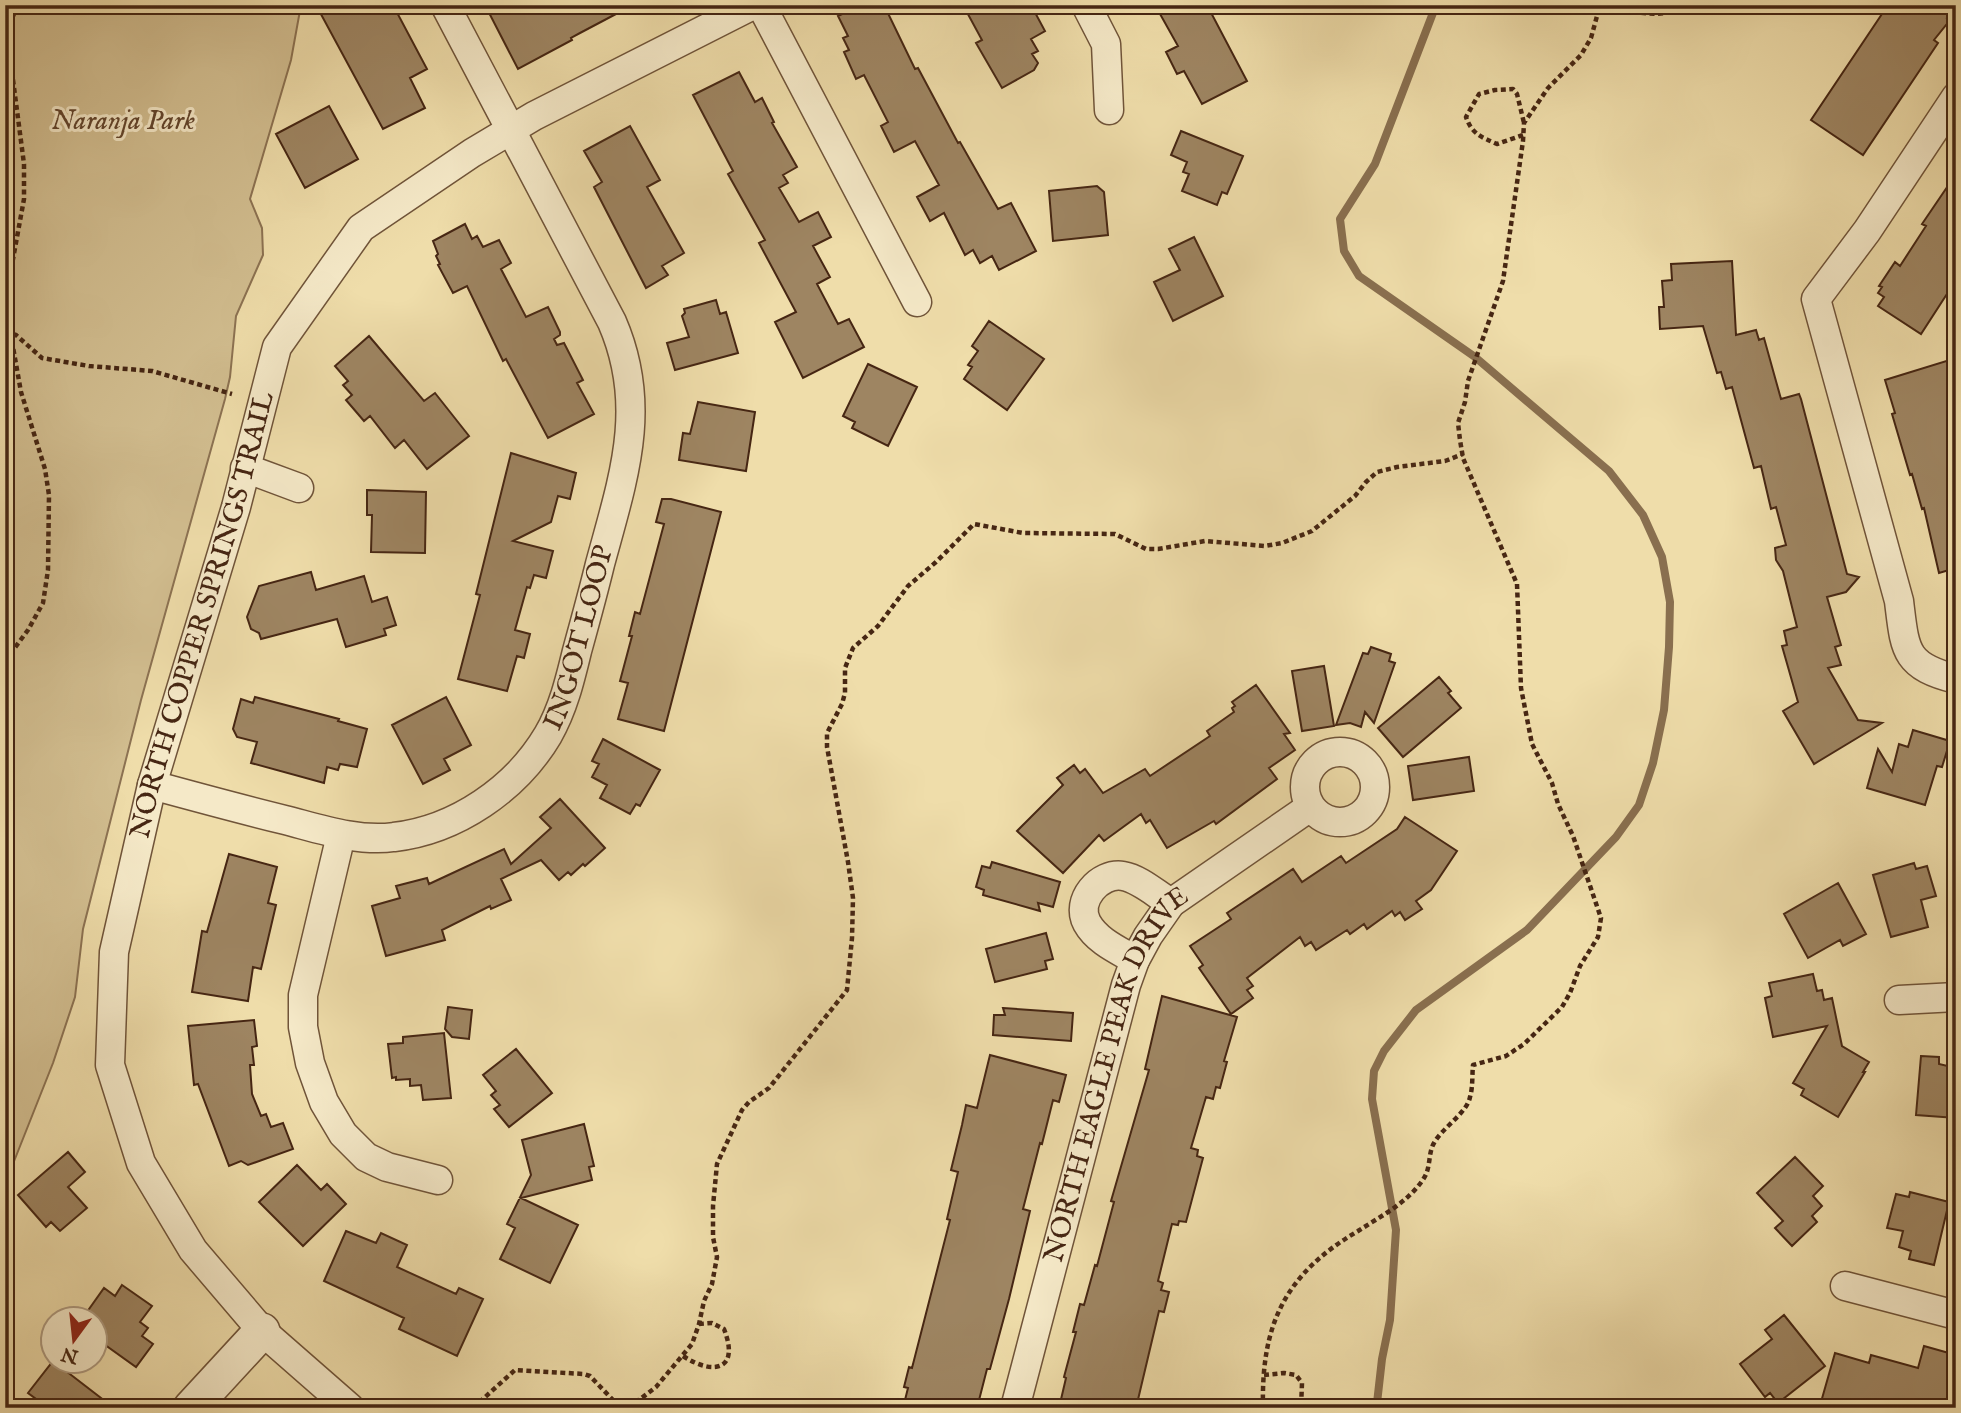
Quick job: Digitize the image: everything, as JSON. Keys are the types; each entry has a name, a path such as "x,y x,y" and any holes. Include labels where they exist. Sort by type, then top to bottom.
{"street":[{"name":"INGOT LOOP","path":"152,785 341,835 393,838 461,816 495,796 524,768 548,735 565,698 620,491 629,442 632,406 622,346 612,322 445,5"},
{"name":"NORTH COPPER SPRINGS TRAIL","path":"350,1408 262,1331 193,1250 141,1163 110,1065 114,951 152,785 245,468 277,347 361,228 472,153 534,116 753,5"},
{"path":"761,5 917,302"},
{"path":"1086,5 1106,44 1109,110"},
{"path":"1956,97 1867,231 1816,299 1895,587 1903,634 1911,658 1932,673 1956,679"},
{"path":"245,468 299,488"},
{"name":"NORTH EAGLE PEAK DRIVE","path":"1016,1408 1126,985 1135,960 1171,904 1310,807"},
{"path":"341,835 303,995 303,1027 310,1063 324,1102 343,1134 366,1157 387,1167 438,1180"},
{"path":"1135,960 1110,946 1095,934 1086,922 1084,912 1092,889 1109,876 1122,876 1137,881 1171,904"},
{"path":"1899,1000 1956,997"},
{"path":"1845,1286 1956,1315"},
{"path":"191,1408 262,1331"}],"path":[{"path":"5,661 28,630 43,603 47,569 46,469 21,392 8,333 11,270 24,199 24,164 5,36 18,5"},
{"path":"1524,123 1562,71 1581,55 1591,38 1600,5"},
{"path":"1608,5 1636,12 1670,14 1692,5"},
{"path":"1264,1408 1265,1359 1280,1305 1295,1282 1318,1258 1386,1213 1416,1189 1429,1170 1433,1144 1470,1099 1473,1065 1506,1056 1524,1044 1556,1014 1570,993 1580,966 1600,930 1601,918 1586,872 1552,783 1532,744 1526,719 1519,655 1517,584 1463,454 1458,423 1475,357 1503,281 1523,135 1524,123 1517,94 1513,89 1479,94 1466,117 1470,128 1482,138 1497,144 1523,135"},
{"path":"8,333 16,335 42,358 89,366 152,371 232,394"},
{"path":"473,1408 515,1370 584,1374 590,1376 612,1400 639,1400 656,1387 692,1344 704,1301 712,1284 717,1257 713,1237 717,1164 742,1110 769,1088 847,990 853,898 827,747 827,733 842,704 845,668 853,648 878,625 908,586 974,524 1023,533 1115,534 1146,549 1205,541 1265,546 1282,543 1312,531 1355,496 1377,472 1445,461 1463,454"},
{"path":"682,1356 703,1367 719,1366 728,1359 730,1349 724,1329 712,1323 699,1324"},
{"path":"1264,1376 1283,1373 1296,1375 1302,1383 1301,1408"}],"green space":[{"name":"Naranja Park","path":"5,5 301,5 291,60 250,199 262,228 263,255 236,316 225,399 141,700 83,929 75,997 53,1063 5,1184"}],"building":[{"path":"316,5 393,5 427,69 410,78 425,108 383,129"},
{"path":"485,5 633,5 518,69"},
{"path":"861,5 884,5 915,69 918,68 958,143 960,142 998,209 1011,203 1036,251 999,270 992,256 980,263 973,250 965,255 944,213 930,221 917,197 939,185 915,141 894,152 881,126 888,122 864,75 856,79 844,52 849,50 843,38 848,36 838,16"},
{"path":"963,5 1031,5 1045,31 1031,39 1038,51 1032,54 1038,63 1034,70 1002,88 976,43 982,40"},
{"path":"1155,5 1207,5 1247,81 1202,104 1184,71 1177,74 1166,52 1178,46"},
{"path":"1888,5 1956,7 1947,18 1950,20 1934,40 1938,43 1863,155 1811,120"},
{"path":"739,72 755,102 762,98 774,122 772,123 797,167 783,175 788,183 779,188 799,222 818,212 831,237 813,246 830,277 817,284 838,324 849,319 864,347 803,378 775,322 796,312 759,243 765,240 728,174 733,171 693,95"},
{"path":"329,106 358,159 305,188 276,134"},
{"path":"630,126 660,180 647,187 684,253 662,266 668,275 646,288 594,187 602,182 584,151"},
{"path":"1181,131 1243,156 1227,194 1222,192 1217,205 1182,191 1189,174 1183,172 1187,162 1171,155"},
{"path":"1956,174 1956,280 1921,334 1878,306 1884,297 1878,293 1882,287 1879,286 1895,262 1900,266 1926,226 1922,224"},
{"path":"1097,186 1104,192 1108,235 1053,241 1049,191"},
{"path":"465,224 472,239 477,236 483,247 499,240 511,263 501,269 526,317 548,307 560,332 554,339 557,345 564,343 583,380 577,383 594,414 548,438 506,359 503,361 467,286 453,293 438,265 438,254 433,241"},
{"path":"1194,237 1223,296 1173,321 1154,282 1180,270 1169,249"},
{"path":"1732,261 1736,335 1756,330 1759,340 1764,338 1781,399 1799,394 1847,574 1859,577 1846,592 1827,597 1841,645 1835,647 1841,665 1828,668 1858,720 1882,723 1814,764 1783,711 1798,702 1782,646 1787,645 1784,631 1797,627 1783,571 1776,560 1775,548 1786,545 1776,507 1771,509 1761,466 1754,468 1732,387 1726,389 1721,372 1717,373 1703,326 1660,329 1659,307 1664,307 1662,281 1672,280 1671,264"},
{"path":"716,300 720,314 726,312 738,353 675,370 667,343 689,337 682,316 684,309"},
{"path":"989,321 1044,359 1007,410 964,379 972,367 968,365 978,351 972,346"},
{"path":"369,336 424,401 435,393 469,436 427,469 404,440 395,448 370,416 364,421 346,400 352,395 343,385 348,381 335,366"},
{"path":"1956,358 1956,568 1939,573 1924,508 1922,509 1912,474 1910,475 1885,380"},
{"path":"868,364 917,387 888,446 852,428 855,422 843,416"},
{"path":"698,402 755,412 746,471 679,460 683,433 690,434"},
{"path":"511,453 576,473 570,499 558,496 551,522 513,541 553,551 546,578 534,575 530,588 527,587 515,630 530,634 524,658 517,656 507,691 458,679 480,595 476,594"},
{"path":"367,490 426,492 425,553 371,552 372,515 367,515"},
{"path":"662,499 721,512 664,731 618,719 628,683 620,681 632,636 629,636 635,612 640,614 664,524 656,522"},
{"path":"311,572 316,590 364,576 372,602 387,597 396,625 384,629 386,635 346,647 337,619 261,639 259,633 251,629 247,617 259,586"},
{"path":"1371,647 1391,654 1389,661 1395,663 1374,723 1365,712 1361,727 1350,723 1336,725 1363,653 1368,654"},
{"path":"1324,666 1334,726 1302,731 1292,671"},
{"path":"1439,677 1461,708 1403,757 1378,728"},
{"path":"1256,685 1290,733 1284,734 1295,750 1269,768 1277,779 1216,824 1214,821 1167,848 1150,820 1146,823 1141,814 1104,841 1099,835 1063,873 1017,831 1063,785 1057,778 1074,765 1080,773 1085,769 1103,793 1145,769 1150,776 1210,736 1207,731 1234,712 1232,708 1235,706 1232,702"},
{"path":"255,697 367,729 357,767 340,764 338,770 327,767 324,783 251,763 257,742 237,737 233,729 241,699 253,703"},
{"path":"446,697 471,745 444,759 450,770 423,784 392,725"},
{"path":"1913,730 1950,741 1942,767 1937,766 1925,805 1867,788 1878,749 1892,772 1899,744 1908,747"},
{"path":"603,739 660,770 640,806 636,804 630,814 600,798 607,785 592,777 599,764 592,761"},
{"path":"1469,757 1474,791 1413,800 1408,766"},
{"path":"560,799 605,848 585,866 583,864 571,875 568,872 559,880 541,860 501,879 511,900 491,909 490,906 442,930 445,940 386,956 372,906 400,898 396,886 427,878 429,884 504,849 511,864 551,828 540,817"},
{"path":"1405,817 1457,851 1431,890 1416,901 1422,909 1405,920 1400,912 1395,916 1392,911 1367,929 1364,924 1350,934 1347,930 1316,950 1311,942 1305,946 1300,937 1247,978 1253,986 1247,990 1253,998 1231,1014 1199,968 1203,965 1190,946 1231,919 1227,913 1293,869 1302,882 1341,856 1346,863 1397,829"},
{"path":"229,854 277,867 268,903 276,905 261,969 253,967 248,1001 192,992 202,931 207,932"},
{"path":"992,862 1060,882 1053,907 1038,903 1040,911 983,895 984,890 976,887 982,866 990,868"},
{"path":"1914,863 1916,869 1927,866 1936,896 1921,900 1928,927 1891,937 1873,875"},
{"path":"1838,883 1866,934 1843,946 1840,940 1808,958 1784,914"},
{"path":"1046,933 1053,959 1045,961 1047,969 995,982 986,949"},
{"path":"1813,974 1817,991 1822,990 1824,1000 1832,998 1842,1046 1869,1062 1838,1117 1801,1095 1804,1089 1793,1083 1827,1026 1773,1037 1765,998 1772,996 1769,983"},
{"path":"1162,996 1237,1017 1224,1061 1227,1062 1220,1088 1216,1087 1213,1099 1206,1097 1191,1148 1198,1150 1197,1156 1203,1158 1186,1222 1172,1224 1158,1281 1163,1283 1161,1290 1169,1292 1164,1312 1159,1311 1136,1408 1059,1408 1080,1304 1084,1305 1095,1265 1097,1266 1114,1202 1111,1201 1149,1070 1145,1069"},
{"path":"448,1007 472,1010 469,1039 452,1037 445,1029"},
{"path":"1003,1008 1073,1013 1071,1041 993,1035 994,1015 1005,1015"},
{"path":"254,1020 257,1046 252,1047 254,1065 250,1065 252,1094 261,1116 266,1114 271,1127 283,1123 293,1149 248,1165 241,1161 229,1166 198,1084 194,1085 188,1026"},
{"path":"444,1033 451,1098 423,1100 421,1085 410,1086 410,1079 392,1078 388,1044 403,1043 403,1037"},
{"path":"516,1049 552,1093 509,1127 494,1109 500,1105 491,1095 496,1091 483,1075"},
{"path":"990,1055 1066,1075 1059,1102 1053,1100 1042,1144 1040,1143 1023,1209 1030,1211 1009,1299 977,1408 903,1408 909,1367 912,1368 950,1220 947,1219 958,1172 951,1170 966,1105 977,1108"},
{"path":"1921,1056 1939,1057 1939,1064 1956,1068 1956,1118 1916,1115"},
{"path":"584,1124 594,1166 589,1167 592,1180 521,1198 578,1225 550,1283 500,1259 515,1228 507,1224 531,1175 522,1140"},
{"path":"68,1152 85,1172 68,1187 87,1208 60,1231 51,1222 46,1227 18,1195"},
{"path":"1795,1157 1823,1186 1813,1196 1822,1206 1812,1216 1817,1222 1792,1246 1775,1228 1783,1221 1757,1193"},
{"path":"297,1165 321,1190 327,1184 346,1204 303,1246 259,1202"},
{"path":"1910,1192 1949,1202 1934,1265 1909,1259 1911,1251 1899,1247 1903,1231 1887,1228 1896,1194 1909,1197"},
{"path":"346,1231 376,1243 381,1233 407,1245 397,1267 456,1294 459,1288 483,1299 457,1356 399,1329 404,1318 324,1281"},
{"path":"122,1285 152,1306 140,1322 148,1328 142,1336 153,1344 136,1367 108,1347 108,1304 93,1304 104,1288 115,1296"},
{"path":"1784,1315 1825,1366 1778,1403 1770,1393 1765,1397 1740,1364 1772,1339 1765,1330"},
{"path":"1924,1346 1956,1355 1956,1408 1916,1408 1887,1400 1884,1408 1840,1408 1821,1402 1835,1353 1869,1363 1871,1355 1918,1368"},
{"path":"43,1374 70,1374 114,1408 28,1408 36,1399 28,1393"}],"waterway":[{"path":"1379,1408 1377,1403 1382,1359 1390,1320 1396,1230 1372,1099 1374,1071 1384,1051 1416,1010 1527,930 1616,837 1639,805 1653,763 1664,710 1669,647 1670,602 1662,557 1643,515 1609,471 1475,357 1359,276 1344,251 1340,219 1375,164 1436,5"}]}
